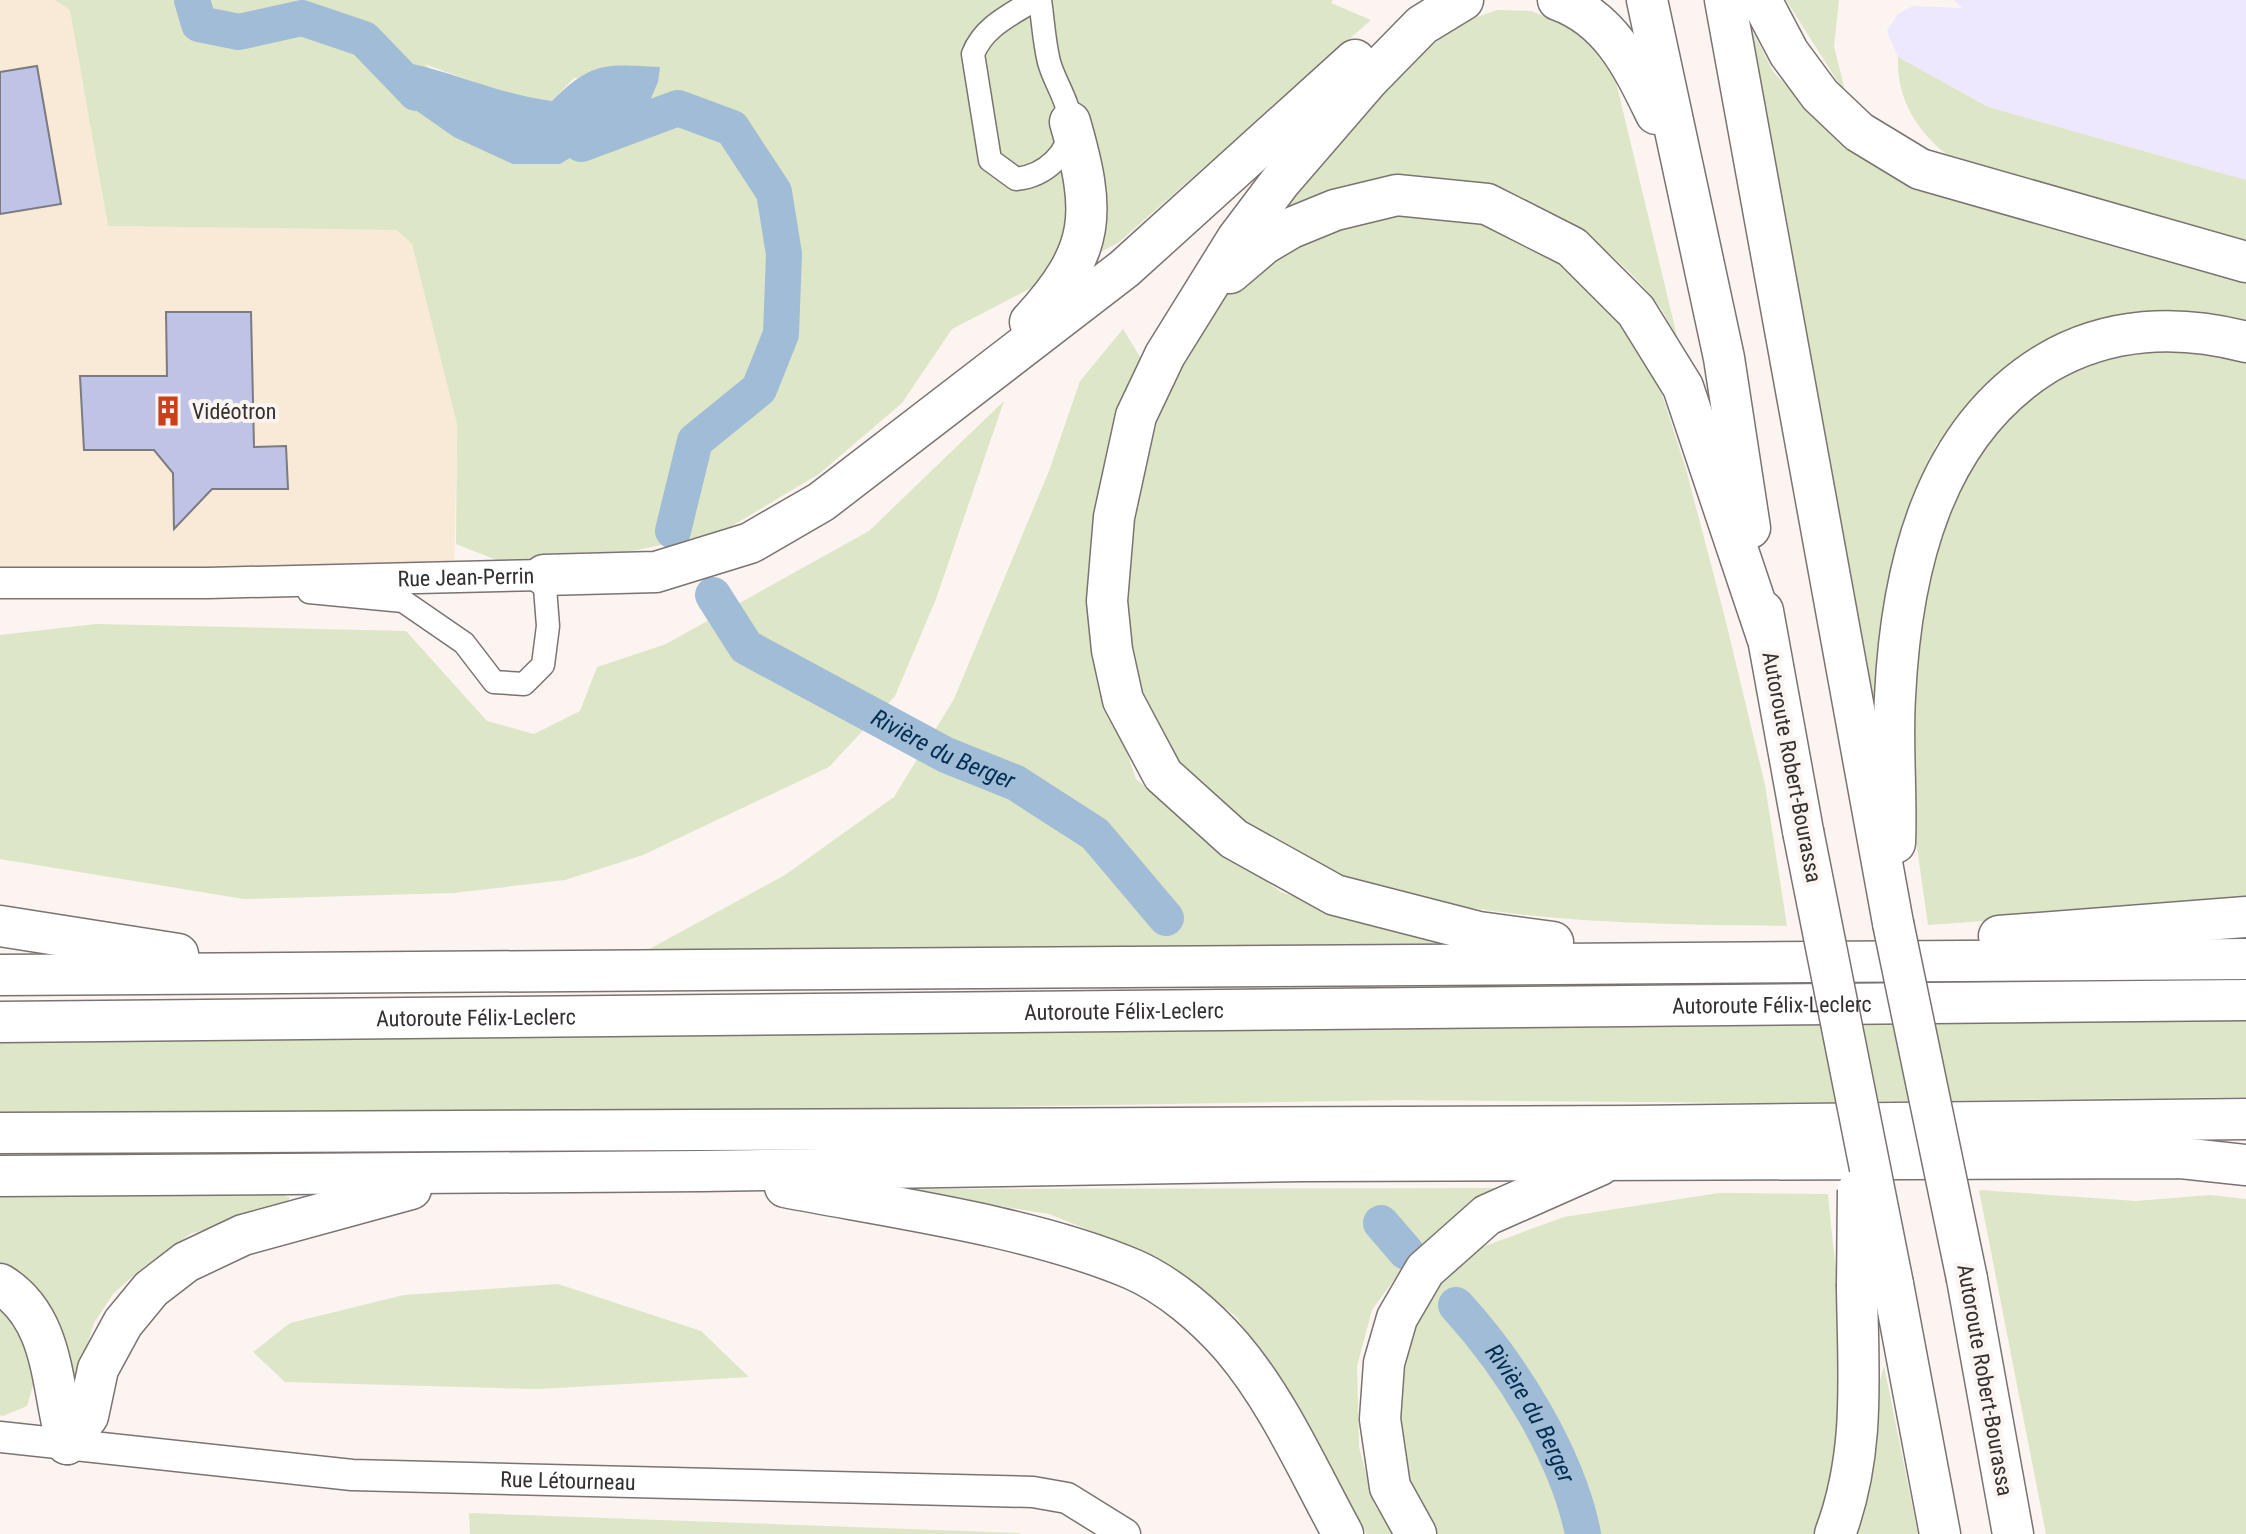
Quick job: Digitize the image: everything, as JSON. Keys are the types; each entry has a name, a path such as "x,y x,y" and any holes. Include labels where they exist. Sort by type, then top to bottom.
{"highway":[{"path":"544,575 656,572 750,543 821,502 1124,269 1420,0"},
{"path":"1463,0 1422,25 1369,79 1280,182 1237,239 1165,355 1136,416 1114,517 1107,601 1112,650 1123,700 1163,775 1234,839 1335,895 1479,932 1720,962"},
{"path":"1558,0 1592,18 1619,46 1681,164"},
{"name":"Autoroute Robert-Bourassa","path":"1647,0 1724,358 1767,637 1858,1098 1875,1286"},
{"path":"1725,0 1885,829"},
{"path":"1761,0 1789,53 1820,95 1859,132 1920,169 2246,262"},
{"path":"917,428 1059,290 1087,231 1090,205 1070,122"},
{"path":"1199,299 1264,244 1291,228 1335,210 1397,195 1487,204 1572,247 1636,311 1683,387 1767,637"},
{"path":"1885,829 1895,698 1912,563 1950,462 1986,412 2021,379 2065,353 2100,339 2151,330 2199,331 2246,342"},
{"name":"Autoroute Robert-Bourassa","path":"1885,829 1893,923 1967,1279 2013,1534"},
{"path":"1931,961 1985,937 2246,917"},
{"path":"0,926 293,972"},
{"path":"0,975 2246,959"},
{"name":"Autoroute Félix-Leclerc","path":"0,1022 2246,1000"},
{"path":"0,1133 1618,1126 2246,1119"},
{"path":"2181,1158 2246,1149"},
{"path":"0,1176 702,1171 1611,1159 2181,1158 2246,1165"},
{"path":"1416,1534 1390,1487 1380,1419 1384,1363 1397,1318 1411,1290 1425,1270 1487,1215 1611,1159"},
{"path":"702,1171 948,1218 1057,1245 1134,1270 1174,1294 1231,1346 1250,1370 1343,1534"},
{"path":"67,1444 88,1416 98,1369 123,1323 151,1289 186,1262 243,1235 362,1201 485,1172"},
{"path":"0,1284 15,1293 39,1331 53,1363 58,1413 67,1444"},
{"path":"1835,1534 1850,1493 1875,1286"},
{"path":"1875,1286 1940,1534"},
{"path":"1983,1366 2030,1534"}],"street":[{"path":"1037,0 1049,61 1070,122 1062,152 1049,168 1034,177 1016,179 990,160 973,54 991,27 1037,0"},
{"name":"Rue Jean-Perrin","path":"0,583 208,583 544,575 548,626 543,665 524,684 494,682 464,643 403,601 208,583"},
{"name":"Rue Létourneau","path":"0,1437 352,1475 1033,1492 1067,1498 1125,1534"}],"shaded area":[{"path":"0,0 55,0 70,9 108,226 398,230 412,244 457,424 454,577 0,583"},
{"path":"1954,0 2246,0 2246,180 1988,107 1898,57 1887,31 1898,14 1913,6 1962,8"}],"green space":[{"path":"55,0 1333,0 1331,3 1371,20 1118,243 952,329 902,403 819,474 722,532 628,552 504,563 456,544 457,424 412,244 397,230 108,226 70,10","holes":["424,64 513,96 552,101 574,78 658,82 645,113 560,164"]},
{"path":"1786,0 1839,0 1834,46 1846,95"},
{"path":"1497,10 1531,11 1568,26 1611,61 1687,378 1666,316 1643,286 1596,243 1569,224 1511,194 1452,179 1431,178 1387,184 1279,215 1384,94 1431,46 1460,23"},
{"path":"1743,13 1774,73 1840,137 2246,273 2246,329 2011,369 1936,445 1897,559 1875,737"},
{"path":"1898,57 1988,107 2246,180 2246,245 1964,167 1937,146 1916,121 1902,91"},
{"path":"1398,214 1466,218 1519,235 1560,258 1603,292 1658,382 1686,469 1765,785 1787,926 1650,923 1502,912 1428,900 1359,882 1294,856 1237,821 1204,792 1164,739 1137,679 1127,632 1126,578 1132,518 1145,458 1164,399 1189,346 1219,301 1253,267 1305,240"},
{"path":"1123,329 1145,365 1101,482 1091,622 1102,680 1136,779 1206,838 1281,892 1369,923 1465,948 633,958 785,875 894,797 954,699 1049,471 1080,381"},
{"path":"2135,341 2246,356 2246,902 1928,925 1911,805 1914,644 1926,581 1966,457 2033,387"},
{"path":"1004,401 936,599 895,696 829,767 643,855 565,880 453,893 244,899 0,859 0,635 96,624 406,631 487,721 534,734 580,711 597,667 666,644 869,531"},
{"path":"2246,1016 2246,1097 1756,1103 1401,1100 936,1108 0,1114 0,1036"},
{"path":"1505,1188 1464,1208 1396,1277 1372,1310 1357,1366 1359,1447 1374,1504 1394,1534 1367,1534 1237,1317 1156,1257 1049,1214 892,1189"},
{"path":"1979,1190 2136,1201 2210,1195 2246,1199 2246,1534 2046,1534"},
{"path":"275,1192 290,1198 283,1206 190,1234 141,1269 113,1294 94,1323 69,1404 0,1272 0,1194"},
{"path":"1719,1193 1828,1194 1841,1322 1843,1410 1839,1453 1830,1495 1815,1534 1435,1534 1404,1488 1395,1437 1404,1339 1436,1276 1471,1251 1564,1217"},
{"path":"558,1284 701,1331 749,1377 538,1389 285,1382 253,1352 290,1323 404,1295"},
{"path":"0,1308 10,1314 39,1365 27,1406 3,1416 0,1415"},
{"path":"1884,1366 1918,1534 1847,1534 1867,1428"},
{"path":"469,1513 1019,1533 1021,1534 470,1534"}],"water":[{"path":"384,59 552,101 578,78 600,68 626,65 660,67 658,82 645,113 560,164 513,164 454,137 394,95 372,63"}],"building":[{"path":"37,66 61,204 0,214 0,72"},
{"name":"Vidéotron","path":"166,312 251,312 254,447 286,446 288,489 212,489 174,529 173,473 154,450 84,450 80,376 167,376"}],"waterway":[{"name":"Rivière du Berger","path":"192,0 199,24 239,32 302,18 364,39 416,93"},
{"name":"Rivière du Berger","path":"581,144 678,108 732,128 774,192 784,254 781,334 759,389 695,441 673,531"},
{"name":"Rivière du Berger","path":"713,595 746,647 946,755 1016,783 1095,834 1166,918"},
{"name":"Rivière du Berger","path":"1381,1223 1406,1252"},
{"name":"Rivière du Berger","path":"1456,1305 1497,1355 1534,1412 1564,1473 1583,1534"}],"place":[{"name":"Vidéotron","path":"168,411"}]}
